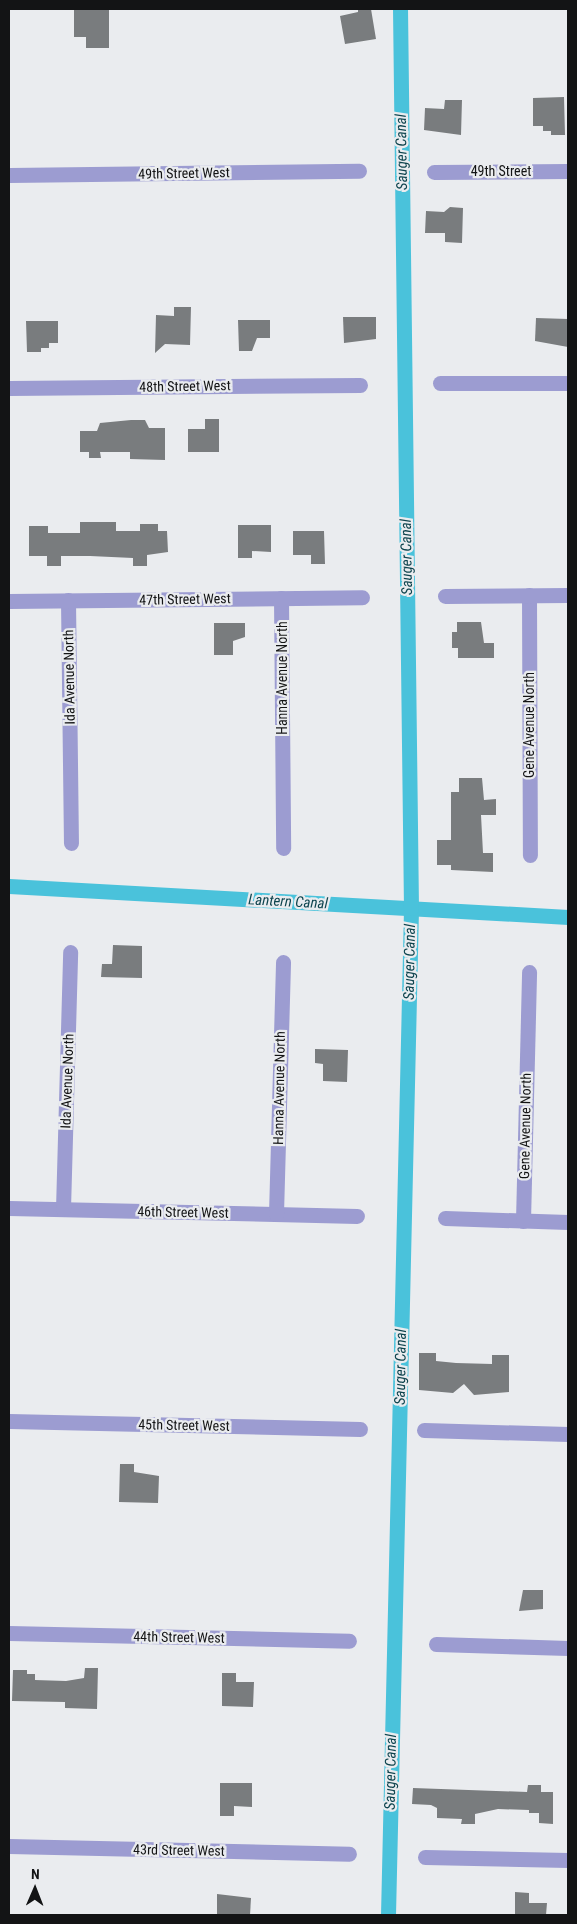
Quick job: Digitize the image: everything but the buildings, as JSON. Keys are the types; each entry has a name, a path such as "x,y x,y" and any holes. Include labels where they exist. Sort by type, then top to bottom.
{"street":[{"name":"49th Street","path":"434,172 568,171"},
{"name":"49th Street West","path":"9,175 359,172"},
{"path":"440,383 568,383"},
{"name":"48th Street West","path":"9,388 360,385"},
{"name":"Gene Avenue North","path":"529,595 530,855"},
{"path":"445,596 568,595"},
{"name":"47th Street West","path":"9,601 362,597"},
{"name":"Hanna Avenue North","path":"281,598 283,848"},
{"name":"Ida Avenue North","path":"68,600 70,844"},
{"name":"Ida Avenue North","path":"63,1209 70,952"},
{"name":"Hanna Avenue North","path":"276,1214 283,962"},
{"name":"Gene Avenue North","path":"524,1221 529,972"},
{"name":"46th Street West","path":"9,1208 357,1216"},
{"path":"445,1218 568,1222"},
{"name":"45th Street West","path":"9,1421 360,1429"},
{"path":"424,1430 568,1434"},
{"name":"44th Street West","path":"9,1633 349,1641"},
{"path":"436,1644 568,1648"},
{"name":"43rd Street West","path":"9,1846 349,1854"},
{"path":"425,1857 568,1860"}],"waterway":[{"name":"Sauger Canal","path":"388,1915 411,908 400,9"},
{"name":"Lantern Canal","path":"9,886 568,917"}]}
